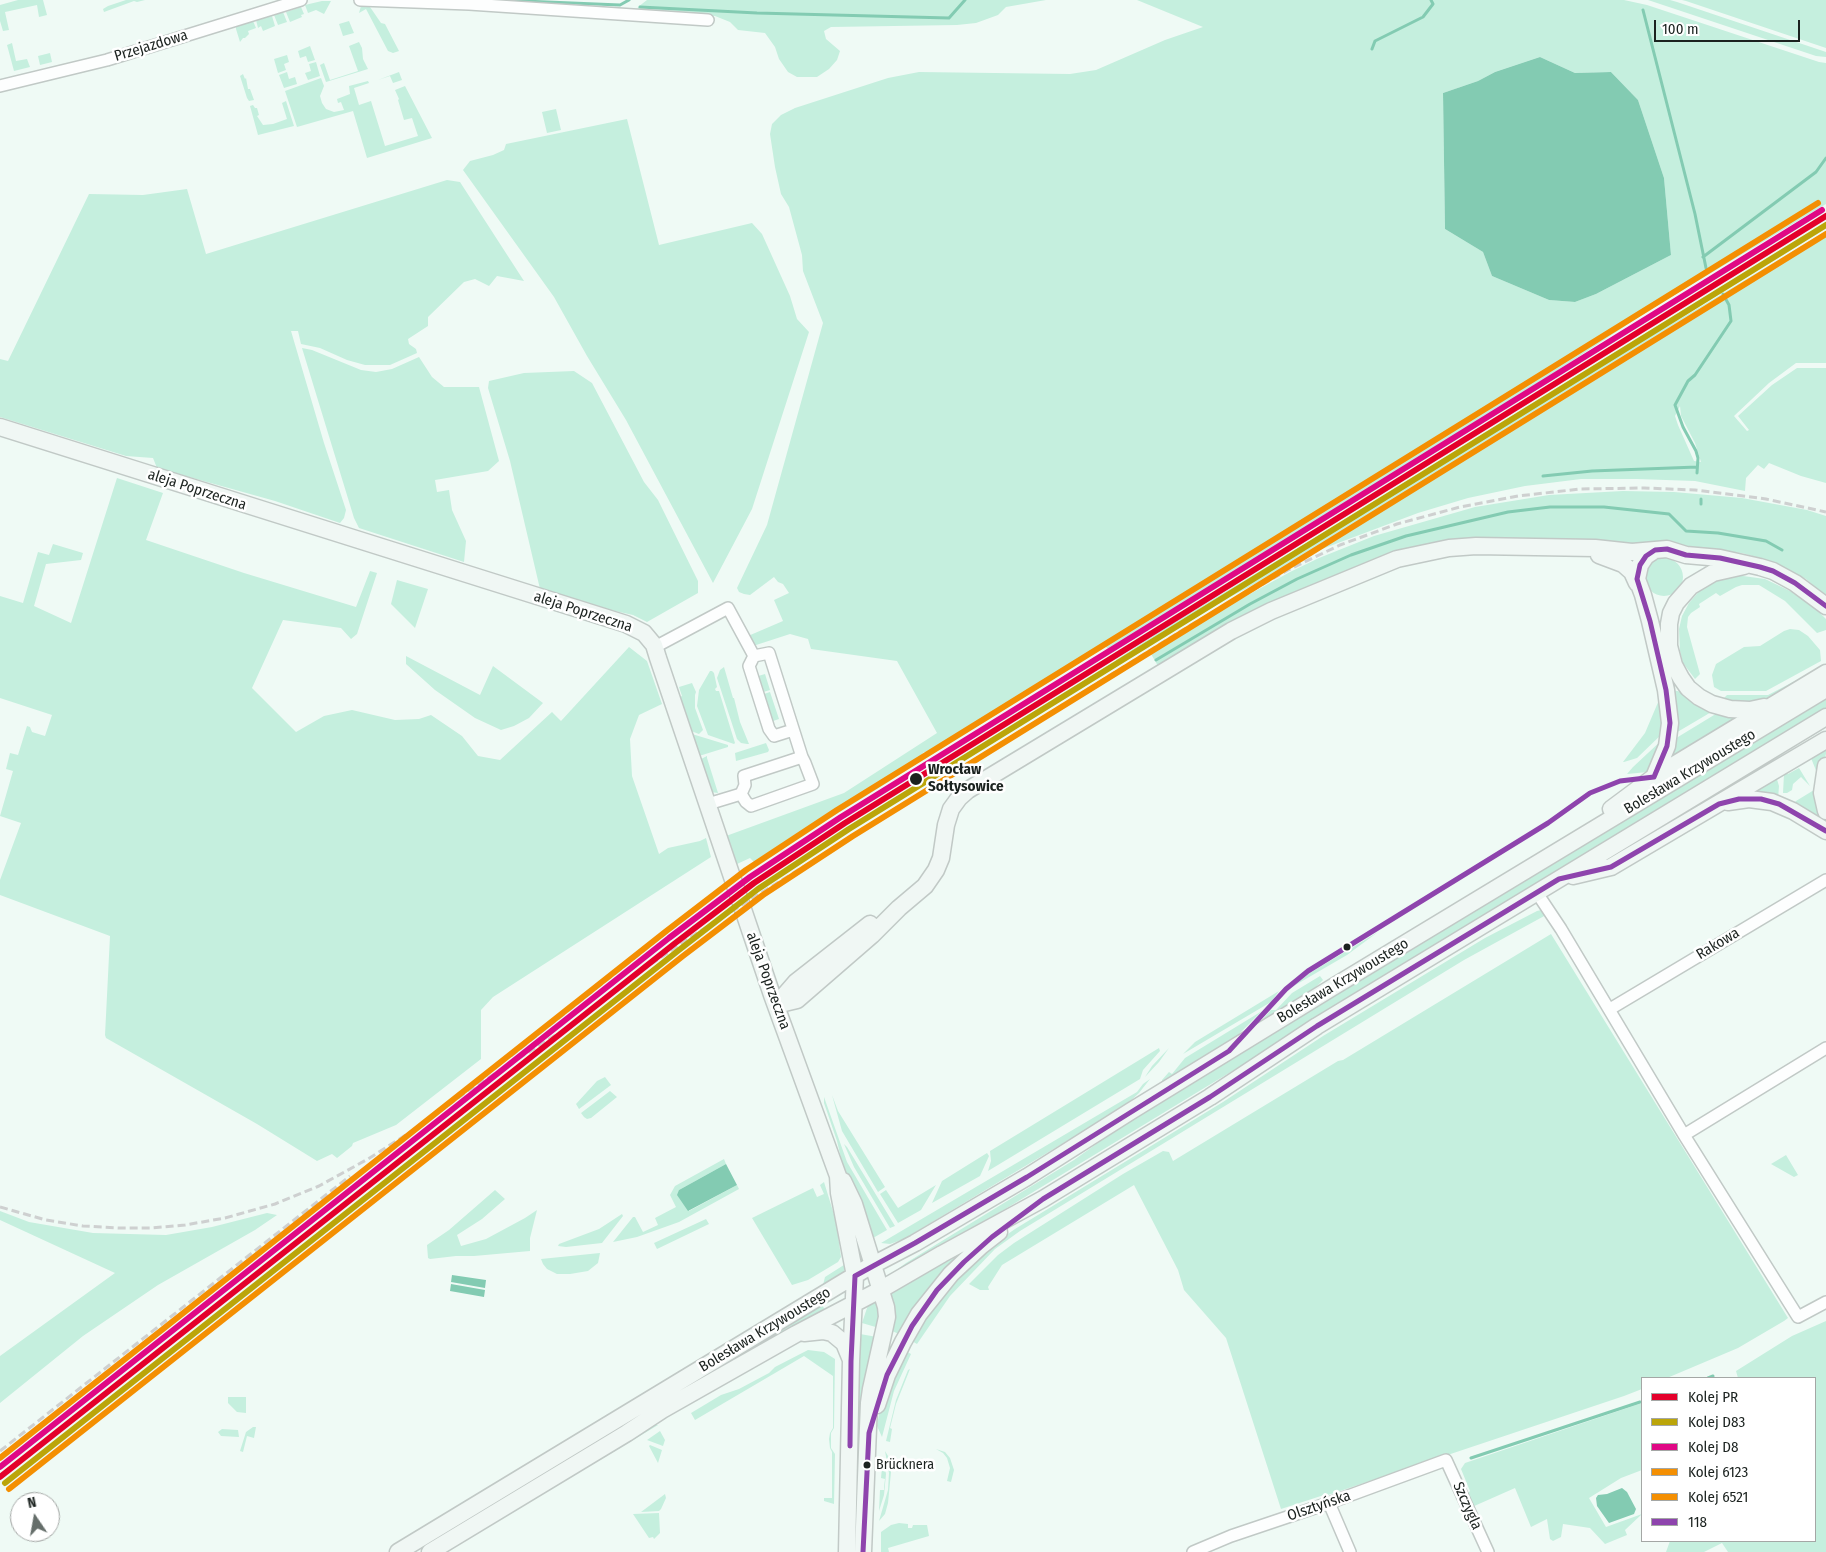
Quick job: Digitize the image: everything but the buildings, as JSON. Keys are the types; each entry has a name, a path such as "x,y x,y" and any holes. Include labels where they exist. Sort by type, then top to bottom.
{"main road":[{"name":"aleja Poprzeczna","path":"0,428 626,624 644,634 654,647 761,964 838,1176 839,1193 855,1276 851,1361 847,1552"},
{"path":"788,1035 788,1022 797,1000 925,886 936,870 941,858 948,816 955,803 968,790 1231,631 1271,611 1397,559 1449,548 1476,546 1595,548 1632,552 1667,549 1686,555 1720,558 1772,571 1795,583 1826,606"},
{"path":"1575,549 1605,556 1621,563 1632,572 1640,589 1653,602 1658,604 1670,603 1684,595 1691,581 1691,571 1685,558 1678,553"},
{"path":"1654,777 1664,756 1670,730 1669,710 1637,574 1646,556 1655,550"},
{"path":"1754,566 1737,566 1717,571 1696,582 1674,607 1670,618 1669,643 1674,665 1686,686 1704,700 1724,708 1750,710 1771,706"},
{"path":"1580,838 1608,811 1654,777 1826,673"},
{"name":"Bolesława Krzywoustego","path":"398,1552 855,1276 916,1243 1027,1177 1131,1111 1826,690"},
{"name":"Bolesława Krzywoustego","path":"430,1552 450,1547 654,1414 1043,1199 1210,1097 1317,1026 1826,717"},
{"path":"1559,880 1611,867 1826,740"},
{"path":"1826,766 1822,793 1826,811"},
{"path":"1719,804 1744,799 1766,800 1786,807 1826,830"},
{"path":"776,1005 796,982 865,927 900,908"},
{"path":"761,964 765,970 774,976 796,982"},
{"path":"776,1005 797,1000"},
{"name":"aleja Poprzeczna","path":"838,1176 846,1186 854,1204 887,1317 871,1389 869,1433"},
{"path":"862,1552 869,1433 887,1375 912,1326 928,1302 964,1262 992,1237 1043,1199"},
{"path":"796,1334 824,1331 832,1334 844,1343 851,1361"}],"street":[{"name":"Przejazdowa","path":"0,86 107,60 301,0"},
{"path":"360,0 460,4 708,20"},
{"path":"654,647 728,608 754,656"},
{"path":"741,794 751,806 813,784 806,763 802,758 769,653 754,656"},
{"path":"754,656 749,666 769,729 774,736 793,730"},
{"path":"741,794 745,784 744,776 802,758"},
{"path":"708,804 741,794"},
{"name":"Rakowa","path":"1610,1009 1826,880"},
{"path":"1537,893 1610,1009 1684,1135 1798,1317 1826,1302"},
{"path":"1684,1135 1826,1048"},
{"name":"Olsztyńska","path":"1193,1552 1230,1536 1329,1503 1446,1460"},
{"name":"Szczygla","path":"1446,1460 1488,1552"},
{"path":"1329,1503 1350,1552"}],"shaded area":[{"path":"18,0 43,0 47,15 39,17 37,5 5,12 9,30 3,31 0,21 0,5"},
{"path":"126,0 145,0 134,1 104,12 103,9 108,6"},
{"path":"647,0 1046,0 1006,7 998,15 976,23 831,27 824,31 826,39 840,51 837,60 829,69 817,77 797,77 788,72 779,59 775,47 765,33 738,30 730,22 715,16 637,11 638,7"},
{"path":"1137,0 1624,0 1647,5 1826,63 1826,204 1651,309 1557,371 1108,649 1104,645 944,743 935,751 929,754 924,752 921,755 922,760 902,771 892,773 895,775 889,779 890,781 756,864 750,858 737,864 726,836 844,793 937,733 897,661 811,649 808,639 790,634 753,646 748,636 783,621 774,600 789,593 783,584 774,577 750,595 739,592 737,588 767,525 823,323 803,271 802,255 789,207 781,194 770,134 772,124 781,115 795,108 888,78 919,72 1070,74 1096,70 1165,40 1203,27","holes":["1540,57 1575,73 1611,72 1638,100 1664,178 1671,255 1596,294 1575,302 1549,300 1492,276 1483,252 1445,229 1443,93 1478,81 1495,72"]},
{"path":"1648,0 1670,0 1677,2 1826,52 1826,57 1816,56"},
{"path":"1682,0 1826,0 1826,48 1686,1"},
{"path":"331,1 324,14 316,10 308,13 305,5"},
{"path":"361,6 370,7 381,23 385,24 399,51 393,53 388,51 366,9 359,13"},
{"path":"301,7 304,14 301,15 302,17 290,22 286,12"},
{"path":"283,12 287,22 278,25 274,15"},
{"path":"272,16 275,26 263,31 261,26 258,28 256,20"},
{"path":"253,21 256,28 248,31 249,34 240,42 236,26"},
{"path":"349,21 354,33 343,36 339,24"},
{"path":"359,42 362,48 363,59 368,69 326,82 320,65 324,63 330,80 358,71 349,46"},
{"path":"12,43 16,61 27,59 30,67 14,71 7,45"},
{"path":"310,46 315,60 308,62 306,56 300,58 298,51"},
{"path":"50,53 52,62 40,65 38,56"},
{"path":"287,55 289,62 284,64 286,70 278,73 274,59"},
{"path":"1540,57 1575,73 1611,72 1638,100 1664,178 1671,255 1596,294 1575,302 1549,300 1492,276 1483,252 1445,229 1443,93 1478,81 1495,72"},
{"path":"316,62 320,76 308,80 305,73 311,71 309,64"},
{"path":"287,72 289,79 295,77 297,84 284,88 279,75"},
{"path":"399,72 402,80 393,83 390,76 378,80"},
{"path":"243,74 254,100 249,101 247,98 240,76"},
{"path":"321,78 324,86 320,96 322,103 326,109 334,112 344,110 341,102 338,103 337,99 350,94 349,86 368,81 369,83 354,88 359,105 371,101 385,146 418,136 412,118 404,120 395,90 405,86 432,138 367,158 353,111 297,127 285,91"},
{"path":"286,101 294,126 258,135 250,106 253,105 257,108 259,115 257,116 263,125 273,124 287,119 282,103"},
{"path":"556,109 561,130 547,133 542,112"},
{"path":"627,119 659,245 752,223 762,234 790,296 797,319 809,332 752,509 713,583 626,420 554,297 463,170 470,161 504,150 506,144"},
{"path":"447,180 460,182 524,281 497,276 489,286 475,279 464,282 428,317 428,326 408,339 409,344 416,349 417,353 390,365 365,365 347,360 320,348 301,344 298,331 291,331 346,510 344,518 340,523 275,501 157,468 153,458 126,456 0,417 0,359 8,361 89,194 143,195 187,189 206,254"},
{"path":"1826,231 1826,363 1796,363 1769,383 1734,416 1747,431 1749,430 1738,416 1772,385 1797,368 1826,368 1826,483 1801,476 1769,463 1764,469 1758,465 1746,478 1745,491 1695,481 1581,479 1525,486 1468,498 1418,513 1322,549 1232,596 1118,664 1116,660 1167,627 1630,345 1641,342","holes":["1680,406 1681,416 1695,443 1701,462 1694,461 1678,425 1675,416"]},
{"path":"302,348 312,350 361,370 376,372 392,369 419,357 432,377 444,387 479,387 499,461 488,471 435,480 437,492 449,490 452,510 466,541 464,562 359,528 354,518"},
{"path":"574,371 592,383 644,482 658,500 698,581 698,593 647,622 633,615 597,607 540,589 510,461 488,388 489,381 524,373"},
{"path":"117,478 163,493 146,540 244,573 356,607 370,571 377,573 357,634 351,639 341,628 283,620 252,688 296,732 324,716 352,710 395,720 419,719 431,715 462,736 478,756 500,760 552,712 561,721 629,647 647,661 662,704 639,715 630,739 632,776 659,854 668,848 706,838 711,857 493,997 481,1010 481,1059 396,1125 353,1143 352,1146 337,1158 332,1154 317,1161 257,1124 106,1038 110,936 0,895 0,880 21,823 0,816 13,771 6,769 10,753 18,755 27,726 30,727 32,732 45,736 52,715 0,698 0,596 23,603 38,552 49,555 53,544 83,553 81,560 46,564 34,606 71,623"},
{"path":"1623,491 1674,492 1742,498 1807,510 1826,516 1826,596 1806,579 1770,561 1742,553 1646,547 1447,541 1158,666 1151,654 1208,617 1290,572 1374,536 1475,507 1549,495"},
{"path":"1664,558 1677,564 1683,577 1677,590 1664,596 1651,590 1645,577 1651,564"},
{"path":"1736,575 1765,579 1790,591 1816,609 1826,619 1826,630 1817,633 1785,601 1759,585 1742,585 1720,596 1716,593 1699,604 1700,607 1688,617 1687,627 1700,674 1695,679 1683,663 1680,651 1679,629 1682,616 1689,603 1701,589 1714,581"},
{"path":"397,580 428,589 415,628 391,604"},
{"path":"1790,629 1799,630 1808,636 1820,650 1821,661 1766,691 1721,691 1714,687 1712,675 1716,664 1744,647 1760,646"},
{"path":"406,656 480,695 493,666 543,703 529,718 501,730 475,718 435,690 406,664"},
{"path":"724,667 740,722 749,744 741,743 737,739 717,678 720,670"},
{"path":"1816,670 1776,696 1754,701 1731,701 1724,698 1727,695 1768,695"},
{"path":"710,671 714,673 717,687 715,689 719,691 734,744 708,735 697,706 699,690"},
{"path":"765,674 770,690 760,693 755,677"},
{"path":"692,683 696,692 695,708 703,730 699,734 691,731 680,697 682,696 679,687"},
{"path":"1672,690 1687,693 1713,711 1674,734"},
{"path":"770,692 779,719 770,722 761,695"},
{"path":"1826,696 1826,710 900,1273 891,1274 1074,1160 1138,1114"},
{"path":"1659,700 1663,733 1637,758 1623,762 1645,733"},
{"path":"1719,712 1742,715 1671,761 1673,740"},
{"path":"692,734 728,745 728,747 699,756"},
{"path":"1663,739 1648,772 1627,774 1633,767"},
{"path":"766,743 768,752 736,761 735,753"},
{"path":"1826,745 1826,754 1819,778 1811,758"},
{"path":"707,756 718,793 711,792 701,759"},
{"path":"1799,768 1810,786 1801,777 1793,784 1792,790 1783,793 1784,774"},
{"path":"1776,776 1779,786 1778,799 1744,794"},
{"path":"1814,790 1818,791 1826,824 1793,805 1796,801"},
{"path":"1541,910 1546,915 1464,960 1020,1231 995,1249 950,1296 917,1344 910,1340 940,1295 998,1241 1015,1229 1223,1102 1323,1036 1485,938"},
{"path":"1378,932 1347,955 1292,987 1310,973"},
{"path":"1551,934 1788,1318 1738,1348 1669,1377 1641,1377 1641,1389 1624,1396 1281,1509 1226,1338 1184,1290 1178,1270 1134,1185 1002,1265 988,1287 989,1290 980,1290 969,1284 998,1255 1014,1243 1123,1174 1163,1151 1169,1152 1173,1161 1338,1061 1343,1060"},
{"path":"1320,976 1323,980 1307,996 1257,1025 1271,1010 1276,1010 1292,993"},
{"path":"1279,991 1271,1002 1183,1054 1195,1042"},
{"path":"1262,1011 1231,1042 1162,1083 1162,1080 1169,1072 1172,1074 1185,1058"},
{"path":"1159,1048 1160,1051 1143,1070 1140,1079 988,1171 991,1161 990,1151"},
{"path":"1169,1048 1159,1062 1145,1077 1152,1066"},
{"path":"605,1077 611,1085 579,1109 576,1104 597,1081"},
{"path":"1150,1079 1139,1093 1115,1112 904,1239 890,1244 881,1243 1137,1092"},
{"path":"610,1091 617,1097 591,1118 587,1119 584,1117 581,1113"},
{"path":"832,1095 838,1111 885,1187 878,1192 842,1131"},
{"path":"824,1097 847,1162 887,1230 873,1238 867,1230 844,1171 837,1141 824,1103"},
{"path":"844,1144 895,1226 890,1228 854,1167"},
{"path":"987,1153 989,1156 980,1176 932,1203 942,1181"},
{"path":"1786,1155 1798,1175 1794,1177 1771,1164"},
{"path":"724,1159 726,1164 679,1190 689,1211 737,1185 739,1189 679,1222 637,1237 613,1242 633,1217 635,1217 643,1232 658,1225 655,1218 676,1207 670,1195 675,1186"},
{"path":"726,1164 737,1185 688,1211 677,1195 679,1190"},
{"path":"824,1182 836,1221 841,1257 838,1262 808,1280 792,1285 752,1218 813,1188 817,1197 824,1194 820,1185"},
{"path":"936,1185 921,1210 898,1223 880,1194 886,1190 898,1208"},
{"path":"495,1190 505,1199 482,1219 457,1235 461,1246 486,1239 537,1210 530,1238 530,1251 428,1258 427,1245 449,1230"},
{"path":"0,1211 29,1222 93,1233 166,1235 212,1227 267,1213 277,1215 255,1230 158,1285 83,1336 0,1403 0,1356 115,1273 0,1220"},
{"path":"622,1214 623,1216 602,1243 566,1247 558,1246 599,1229"},
{"path":"706,1219 709,1224 657,1249 654,1243"},
{"path":"976,1240 901,1335 890,1330 888,1294"},
{"path":"600,1253 598,1263 588,1271 570,1274 557,1274 547,1269 541,1259"},
{"path":"847,1263 843,1274 825,1287 823,1285 825,1277"},
{"path":"452,1275 486,1280 485,1288 451,1282"},
{"path":"451,1284 485,1290 484,1297 450,1291"},
{"path":"876,1301 878,1304 879,1328 862,1323 868,1305"},
{"path":"821,1303 825,1310 718,1367"},
{"path":"1826,1321 1826,1552 1728,1552 1722,1543 1704,1552 1666,1552 1670,1542 1816,1542 1816,1377 1738,1377 1736,1371 1792,1336"},
{"path":"860,1334 877,1337 862,1405 856,1534 854,1534"},
{"path":"808,1350 824,1352 835,1359 834,1428 831,1433 831,1448 835,1454 834,1504 824,1501 824,1498 832,1498 832,1452 830,1448 829,1439 830,1433 833,1428 833,1376 804,1356 695,1420 691,1413 721,1395 739,1389 769,1373 775,1367"},
{"path":"904,1350 911,1354 894,1391 882,1437 877,1426 879,1414"},
{"path":"910,1369 896,1404 890,1428 892,1429 890,1442 886,1441 896,1400"},
{"path":"228,1397 246,1397 246,1413 237,1412 228,1403"},
{"path":"1641,1403 1641,1470 1621,1478 1589,1498 1606,1527 1641,1515 1625,1530 1627,1535 1605,1544 1590,1528 1563,1524 1561,1537 1553,1541 1550,1539 1547,1519 1531,1527 1515,1488 1472,1507 1467,1494 1470,1491 1461,1469 1465,1463"},
{"path":"652,1425 658,1425 600,1460 600,1458"},
{"path":"256,1427 254,1438 247,1436 243,1452 240,1451 246,1432"},
{"path":"222,1429 238,1430 239,1437 221,1436 218,1432"},
{"path":"660,1431 665,1440 663,1446 647,1440"},
{"path":"649,1446 662,1450 658,1463"},
{"path":"936,1449 945,1452 950,1458 954,1470 951,1482 947,1481 950,1468 947,1458"},
{"path":"885,1451 891,1461 891,1472 888,1503 885,1514 879,1521 888,1490 889,1473"},
{"path":"883,1457 886,1474 884,1495 879,1511 880,1490 884,1490 885,1479 881,1478"},
{"path":"1622,1488 1627,1492 1636,1509 1634,1514 1609,1523 1597,1506 1596,1498 1598,1495 1607,1494"},
{"path":"665,1494 666,1498 659,1511 641,1512"},
{"path":"659,1513 660,1533 654,1539 653,1537 649,1538 633,1514"},
{"path":"899,1523 908,1524 908,1528 912,1528 913,1525 927,1525 929,1536 888,1548 889,1552 881,1552 881,1532 891,1525"}],"waterway":[{"path":"499,0 620,5 629,0"},
{"path":"640,7 757,13 949,18 965,0"},
{"path":"1372,49 1375,41 1423,17 1433,4 1431,0"},
{"path":"1643,10 1695,214 1706,268"},
{"path":"1703,257 1816,172 1826,158"},
{"path":"1697,473 1698,458 1696,451 1683,427 1675,405 1688,381 1695,375 1731,321 1729,305 1723,294"},
{"path":"1543,476 1592,471 1697,467"},
{"path":"1701,499 1701,504"},
{"path":"1156,660 1250,604 1297,579 1351,555 1406,536 1508,512 1550,507 1604,507 1669,514 1686,531 1718,533 1766,541 1782,550"},
{"path":"1471,1458 1640,1402"}],"railway":[{"path":"641,971 697,933 1189,626 1288,570 1340,545 1397,524 1460,507 1518,496 1580,489 1644,488 1695,490 1766,499 1826,512"},
{"path":"511,1056 714,895"},
{"path":"556,1046 647,975"},
{"path":"0,1207 46,1220 83,1226 150,1228 185,1225 225,1218 275,1204 319,1186 368,1159 588,1012"},
{"path":"0,1451 350,1176"}],"rail line":[{"name":"6521","path":"0,1458 746,870 837,810 1818,203"},
{"name":"D8","path":"0,1467 669,938 750,877 841,817 1822,210"},
{"name":"PR","path":"0,1477 674,944 754,883 845,823 1826,216"},
{"name":"D83","path":"5,1483 758,889 849,829 1826,225"},
{"name":"6123","path":"9,1489 683,956 763,895 853,836 1826,234"}],"transit line":[{"name":"118","path":"1654,777 1667,746 1670,723 1666,690 1650,621 1637,579 1640,565 1646,556 1655,550 1667,549 1686,555 1720,558 1760,567 1773,571 1795,583 1826,606"},
{"name":"118","path":"855,1276 1027,1177 1229,1051 1286,989 1308,971 1548,823 1590,793 1620,781 1654,777"},
{"name":"118","path":"863,1552 869,1433 887,1375 912,1326 937,1290 992,1237 1043,1199 1210,1097 1317,1026 1559,879 1611,867 1719,804 1739,799 1761,799 1779,804 1826,831"},
{"name":"118","path":"850,1446 855,1276"}],"place":[{"name":"Wrocław Sołtysowice","path":"916,779"},
{"name":"Brücknera","path":"867,1465"}]}
